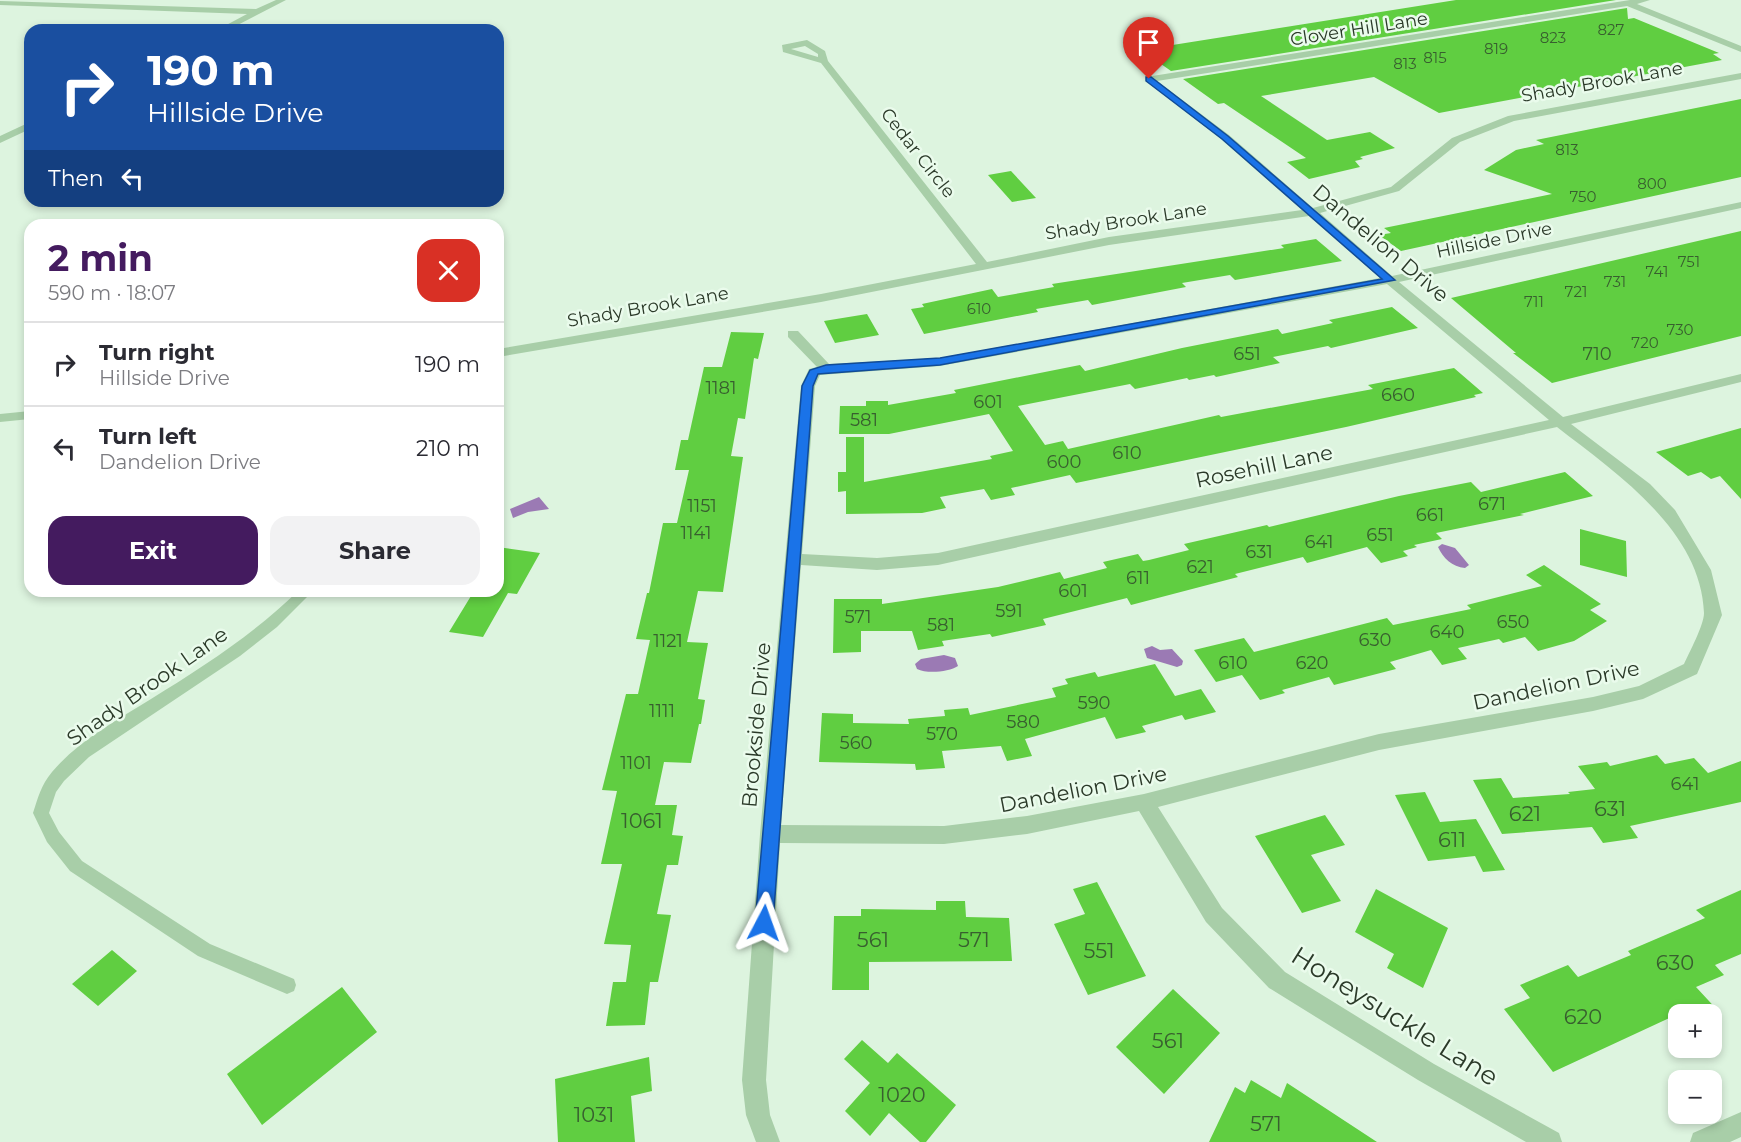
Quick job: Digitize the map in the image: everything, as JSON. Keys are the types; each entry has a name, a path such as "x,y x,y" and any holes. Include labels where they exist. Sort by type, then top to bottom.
{"street":[{"path":"233,24 282,0"},
{"name":"Clover Hill Lane","path":"1149,79 1646,0"},
{"path":"0,3 256,12"},
{"path":"1628,3 1741,50"},
{"name":"Cedar Circle","path":"824,61 984,267"},
{"name":"Shady Brook Lane","path":"504,352 821,298 1109,241 1311,212 1395,189 1456,140 1512,118 1741,76"},
{"name":"Dandelion Drive","path":"770,834 944,835 1026,825 1144,802 1379,742 1593,704 1643,692 1691,669 1713,615 1703,570 1669,514 1645,488 1560,422 1390,280 1225,137 1149,79"},
{"path":"0,140 24,128"},
{"name":"Hillside Drive","path":"826,368 940,362 1390,280 1741,205"},
{"path":"793,334 826,368"},
{"name":"Brookside Drive","path":"768,1142 758,1114 754,1080 770,834 808,386 814,372 826,368"},
{"name":"Rosehill Lane","path":"792,559 877,564 938,559 1560,422 1741,378"},
{"path":"0,418 24,416"},
{"name":"Honeysuckle Lane","path":"1144,802 1214,915 1277,980 1426,1072 1550,1142"},
{"path":"1702,1142 1741,1124"}],"lane":[{"name":"Shady Brook Lane","path":"287,985 204,950 76,866 53,837 41,813 50,787 71,763 125,724 219,663 283,615 300,597"}],"shaded area":[{"path":"539,497 549,509 528,512 513,518 510,509"},
{"path":"1442,544 1455,548 1469,565 1465,568 1448,561 1438,547"},
{"path":"1152,646 1160,650 1172,649 1183,661 1182,665 1177,667 1147,658 1144,649"},
{"path":"944,655 955,658 958,666 938,672 917,669 915,664 921,659"}],"building":[{"path":"1456,0 1616,0 1171,71 1141,50"},
{"path":"1627,8 1628,19 1634,18 1719,53 1713,54 1722,60 1439,113 1374,77 1261,96 1327,140 1370,132 1395,148 1360,157 1363,159 1355,161 1360,167 1309,179 1287,162 1306,158 1224,103 1218,104 1183,79"},
{"path":"1741,99 1741,177 1401,251 1379,235 1391,233 1384,228 1552,194 1484,170 1516,150 1544,144 1536,140"},
{"path":"1011,171 1036,198 1012,202 988,175"},
{"path":"1741,231 1741,336 1552,383 1513,353 1516,353 1451,298"},
{"path":"1316,239 1342,261 1235,280 1230,275 1182,283 1186,287 1092,305 1088,300 1036,309 1038,312 924,334 911,309 924,307 922,304 992,289 998,297 1054,287 1052,284 1284,248 1281,245"},
{"path":"1392,307 1418,328 1331,348 1328,346 1273,357 1280,363 1216,377 1214,375 1189,380 1187,378 1135,389 1130,384 1018,406 1045,445 1063,441 1068,449 1219,415 1221,417 1373,389 1368,385 1454,368 1483,393 1474,395 1476,397 1346,427 1076,483 1070,475 1011,488 1015,495 991,500 984,489 940,497 946,508 922,513 846,514 846,491 838,492 838,472 846,472 846,437 864,437 864,482 992,459 990,456 1013,451 989,414 889,434 839,434 840,406 866,406 866,401 888,401 888,405 956,393 954,390 1080,365 1085,371 1182,348 1278,329 1282,334 1333,323 1329,320"},
{"path":"867,314 879,335 835,343 824,321"},
{"path":"731,332 764,333 758,359 754,358 745,419 738,418 731,456 743,457 723,592 698,591 687,642 708,643 698,699 705,700 701,724 699,724 691,763 664,762 655,805 677,805 672,835 683,836 678,865 667,865 657,914 671,915 658,982 650,982 645,1025 606,1026 613,982 626,982 631,945 604,944 622,864 601,864 617,791 602,790 626,694 638,694 650,640 636,639 647,593 649,593 663,523 677,523 689,470 675,470 681,440 688,440 704,367 722,367"},
{"path":"1741,428 1741,499 1720,476 1711,479 1701,472 1688,476 1656,452"},
{"path":"1565,472 1593,496 1520,514 1524,515 1436,533 1442,539 1414,545 1417,547 1403,551 1408,556 1381,563 1367,547 1307,563 1303,557 1235,574 1238,577 1131,605 1127,598 1043,619 1046,625 992,637 990,634 942,641 944,646 918,650 912,631 861,631 861,652 833,653 834,599 882,599 882,604 998,587 1060,572 1064,579 1107,568 1103,562 1138,554 1143,561 1149,560 1189,550 1184,544 1267,525 1269,527 1399,496 1471,482 1481,492"},
{"path":"1580,529 1626,541 1627,577 1580,565"},
{"path":"504,548 540,553 517,594 508,593 483,637 449,632 470,597 504,597"},
{"path":"1544,565 1601,604 1590,610 1607,621 1574,641 1538,651 1525,637 1503,643 1499,639 1458,648 1467,659 1442,665 1431,650 1390,662 1396,669 1334,685 1329,677 1282,690 1285,693 1260,700 1242,675 1216,682 1194,650 1244,638 1254,652 1387,618 1393,625 1471,609 1467,605 1542,586 1526,575"},
{"path":"1155,664 1175,696 1201,689 1216,712 1185,720 1182,715 1142,726 1146,732 1116,739 1105,717 1025,739 1032,756 1007,761 1001,746 942,751 945,768 916,770 915,764 819,762 822,713 853,714 853,723 909,724 908,719 945,716 944,710 968,708 970,715 1056,697 1052,688 1068,684 1065,679 1095,672 1098,677"},
{"path":"1657,755 1665,764 1694,758 1708,773 1741,761 1741,802 1630,826 1638,838 1603,843 1592,827 1502,834 1473,780 1501,778 1513,798 1570,794 1568,792 1595,789 1578,766 1607,762 1610,766"},
{"path":"1425,792 1440,822 1476,819 1505,870 1483,872 1475,856 1428,861 1395,795"},
{"path":"1325,815 1345,845 1311,855 1341,901 1302,913 1255,836"},
{"path":"1097,882 1146,976 1088,995 1054,924 1085,914 1073,889"},
{"path":"1376,889 1448,928 1423,988 1387,968 1394,954 1355,932"},
{"path":"1741,890 1741,954 1715,965 1724,975 1696,987 1712,1004 1668,1004 1668,1019 1553,1072 1504,1009 1530,998 1520,985 1568,965 1578,977 1631,955 1628,951 1705,918 1696,910"},
{"path":"936,901 965,901 966,917 1009,918 1012,961 869,962 869,990 832,990 834,916 861,916 861,909 936,910"},
{"path":"112,950 137,971 98,1006 72,984"},
{"path":"342,987 377,1032 262,1125 227,1074"},
{"path":"1173,989 1220,1033 1164,1094 1116,1047"},
{"path":"862,1040 888,1063 897,1053 956,1105 926,1142 920,1142 889,1113 870,1136 845,1111 870,1083 844,1059"},
{"path":"649,1057 652,1091 631,1096 635,1142 558,1142 555,1079"},
{"path":"1251,1080 1281,1098 1287,1083 1377,1142 1209,1142 1235,1087 1245,1093"}],"route":[{"path":"764,923 792,559 808,386 814,372 826,368 940,362 1390,280 1225,137 1149,79"}]}
